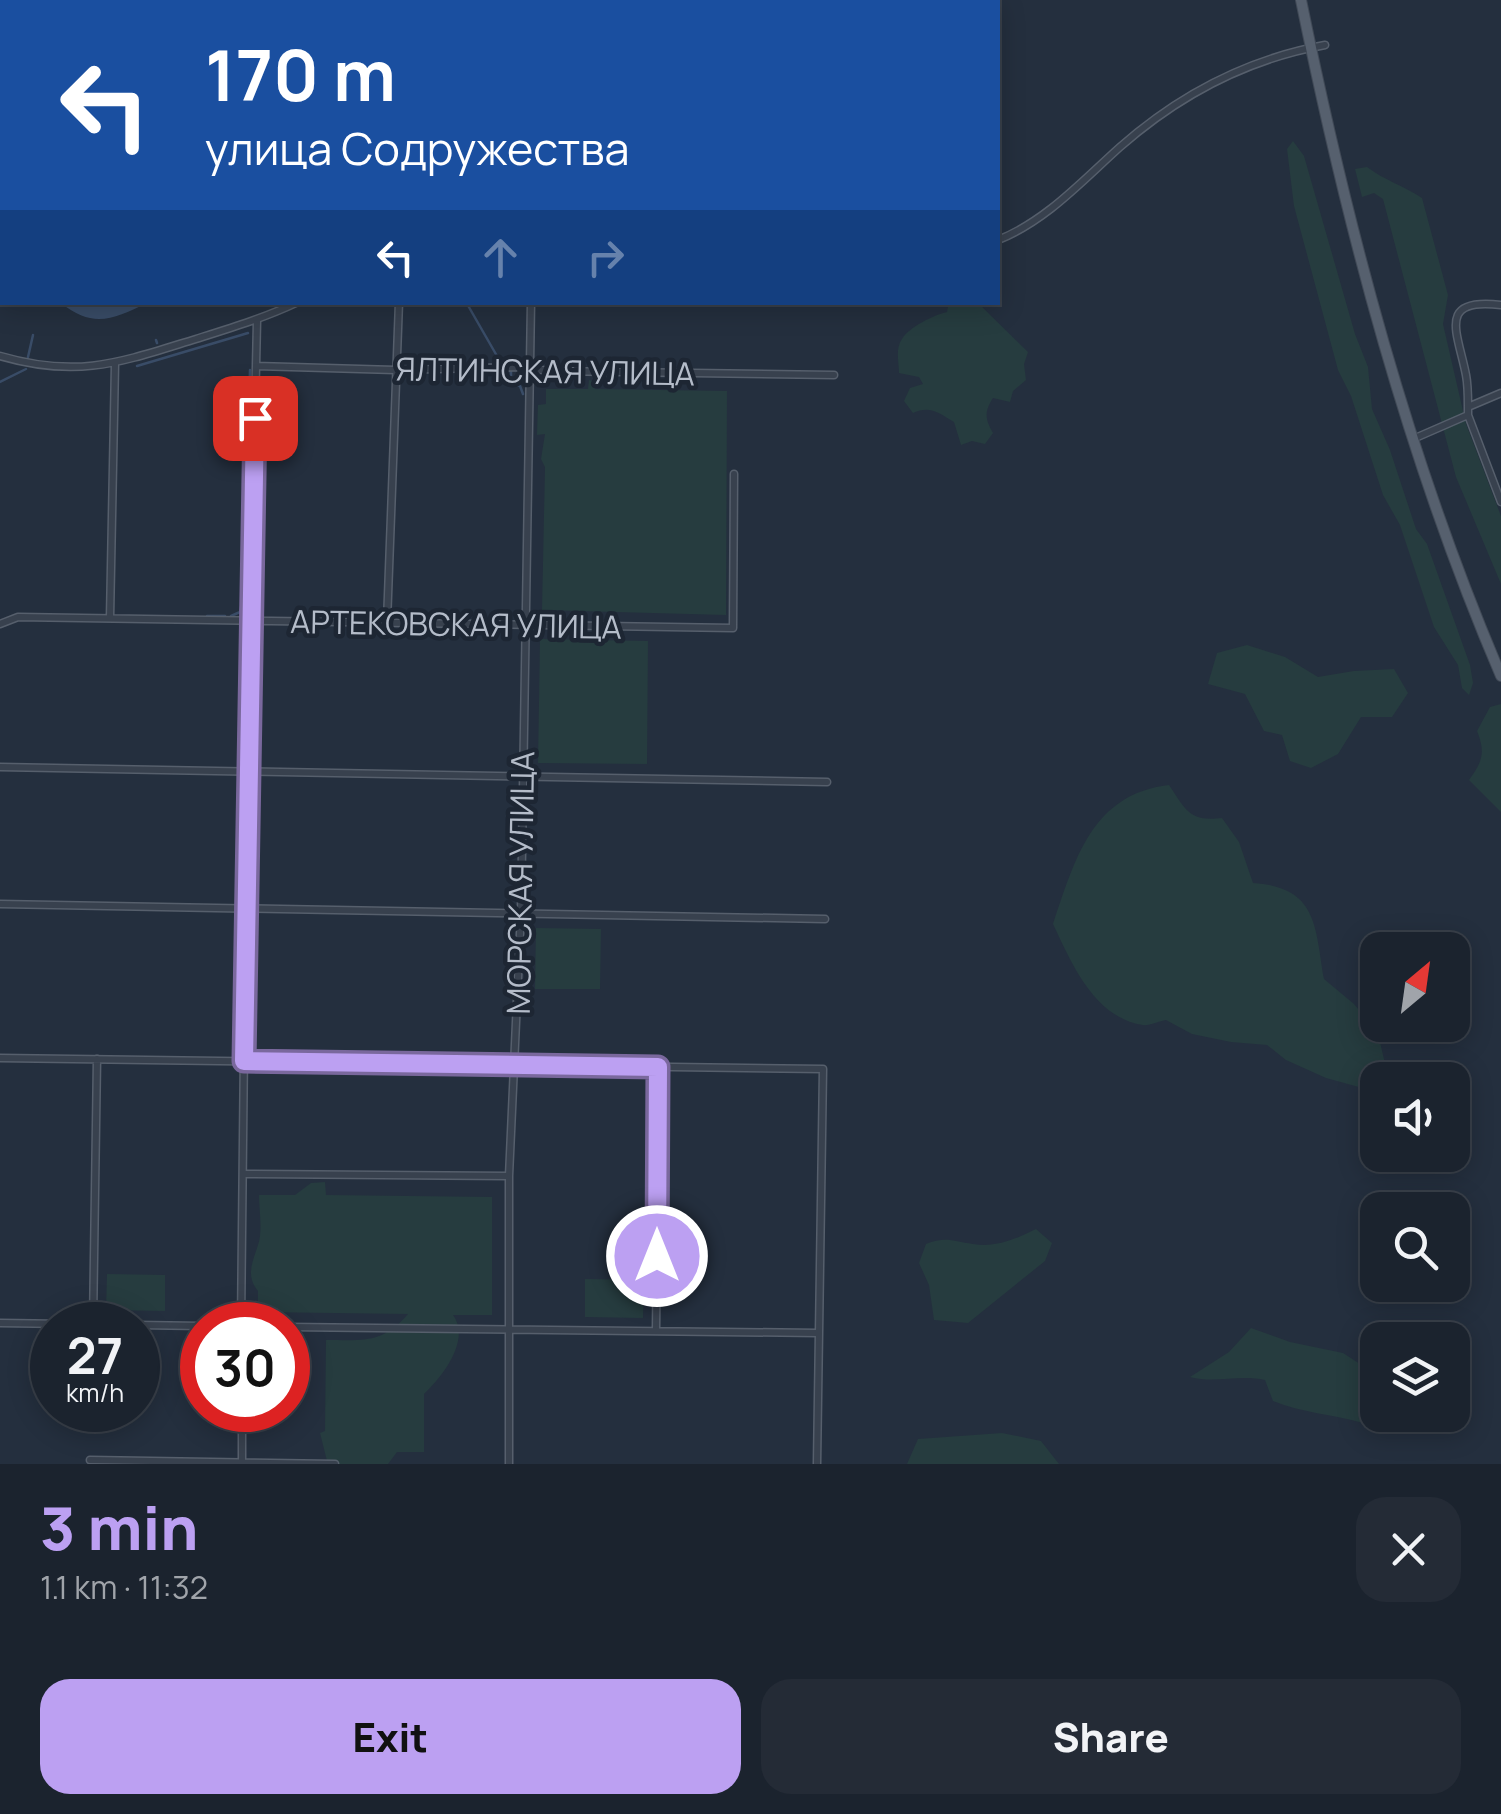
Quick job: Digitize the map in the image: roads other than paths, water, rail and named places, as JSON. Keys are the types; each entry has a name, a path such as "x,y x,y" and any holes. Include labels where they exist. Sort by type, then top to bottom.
{"main road":[{"path":"1301,0 1356,248 1414,438 1501,676"}],"street":[{"path":"1000,239 1058,203 1149,123 1198,90 1263,60 1325,45"},
{"path":"0,356 50,368 115,364 257,321 292,305"},
{"path":"387,622 398,305"},
{"name":"МОРСКАЯ УЛИЦА","path":"509,1464 509,1176 521,912 531,305"},
{"path":"1501,305 1466,305 1454,322 1468,380 1468,411 1501,502"},
{"path":"242,1302 246,771 257,321"},
{"path":"110,618 115,364"},
{"name":"ЯЛТИНСКАЯ УЛИЦА","path":"256,366 834,375"},
{"path":"1414,438 1501,394"},
{"name":"АРТЕКОВСКАЯ УЛИЦА","path":"0,624 18,617 733,628 734,474"},
{"path":"1488,645 1501,640"},
{"path":"0,767 827,782"},
{"path":"0,904 825,918"},
{"path":"0,1058 823,1070 817,1464"},
{"path":"93,1302 97,1059"},
{"path":"656,1331 658,1067"},
{"path":"244,1174 509,1176"},
{"path":"0,1324 30,1324"},
{"path":"310,1327 818,1334"},
{"path":"242,1432 242,1463"},
{"path":"90,1460 335,1464"}],"water":[{"path":"64,305 142,305 104,319"}],"waterway":[{"path":"468,305 501,363"},
{"path":"137,366 248,333"},
{"path":"28,357 33,335"},
{"path":"0,382 26,369"},
{"path":"249,408 250,370"},
{"path":"503,371 511,371 511,383 520,386 523,394"},
{"path":"261,397 262,378"},
{"path":"261,404 261,422"},
{"path":"246,486 249,423"},
{"path":"260,445 261,429"},
{"path":"260,451 260,460"},
{"path":"259,480 260,464"},
{"path":"258,535 259,487"},
{"path":"246,491 246,507"},
{"path":"245,531 246,513"},
{"path":"245,539 245,559"},
{"path":"257,543 257,572"},
{"path":"243,592 244,565"},
{"path":"231,616 240,612 243,597"},
{"path":"207,616 225,616"}]}
